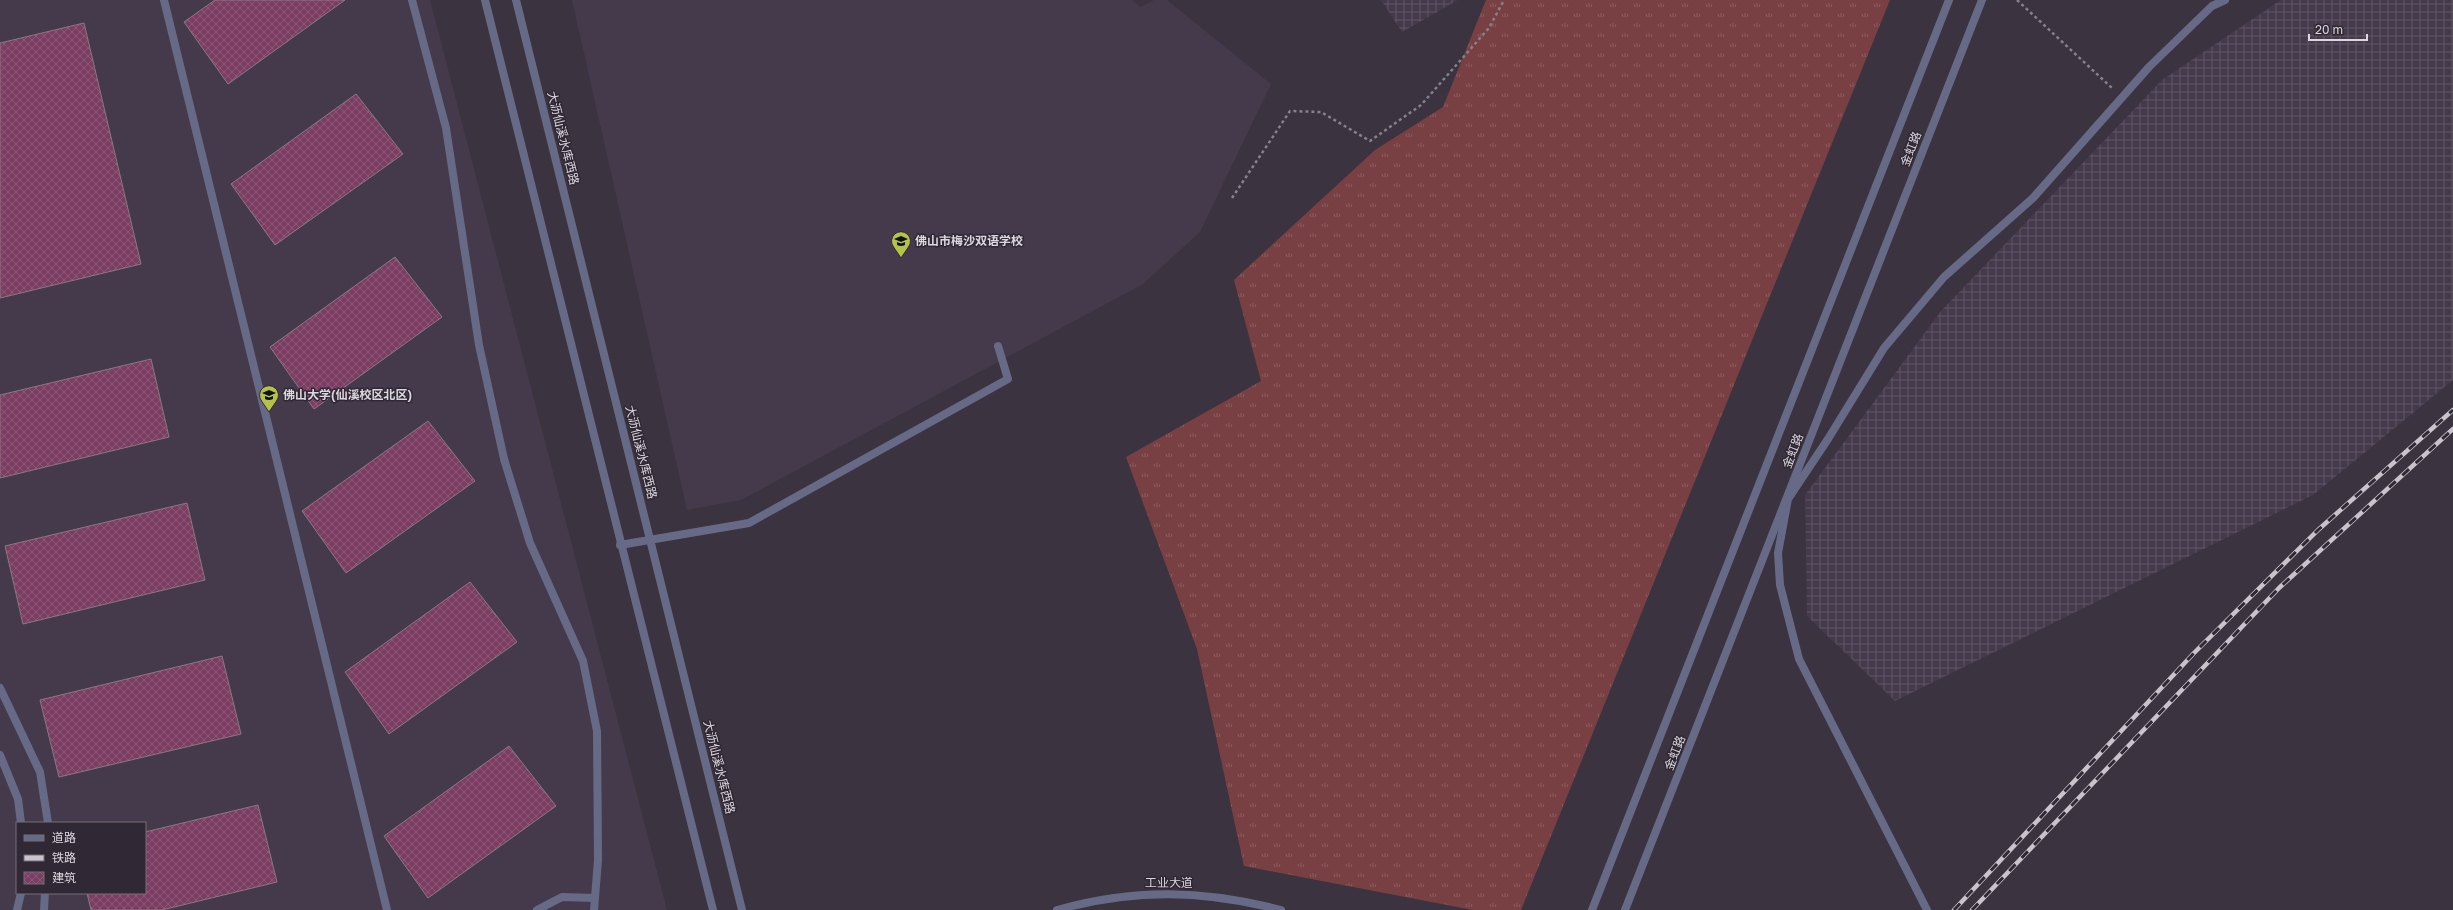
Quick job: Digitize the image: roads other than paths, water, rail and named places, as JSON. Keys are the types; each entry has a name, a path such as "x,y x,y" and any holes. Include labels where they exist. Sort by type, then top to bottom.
{"street":[{"path":"164,0 387,910"},
{"path":"412,0 446,128 479,345 504,459 530,543 583,660 597,731 598,860 594,910"},
{"path":"485,0 620,545 713,910"},
{"name":"大沥仙溪水库西路","path":"516,0 742,910"},
{"name":"金虹路","path":"1592,910 1949,0"},
{"name":"金虹路","path":"1625,910 1982,0"},
{"path":"1927,910 1799,659 1780,585 1778,553 1788,499 1828,439 1884,348 1944,277 2034,198 2149,67 2212,6 2225,0"},
{"path":"620,545 749,523 1008,379 998,346"},
{"path":"0,688 40,772 48,822"},
{"path":"0,755 18,799 21,822"},
{"name":"工业大道","path":"1057,910 1125,896 1184,893 1241,900 1281,910"},
{"path":"17,910 20,894"},
{"path":"44,910 46,894"},
{"path":"537,910 562,897 595,898"}],"railway":[{"path":"1954,910 2194,653 2318,530 2453,410"},
{"path":"1972,910 2279,588 2453,429"}],"place":[{"name":"佛山市梅沙双语学校","path":"901,258"},
{"name":"佛山大学(仙溪校区北区)","path":"269,412"}]}
